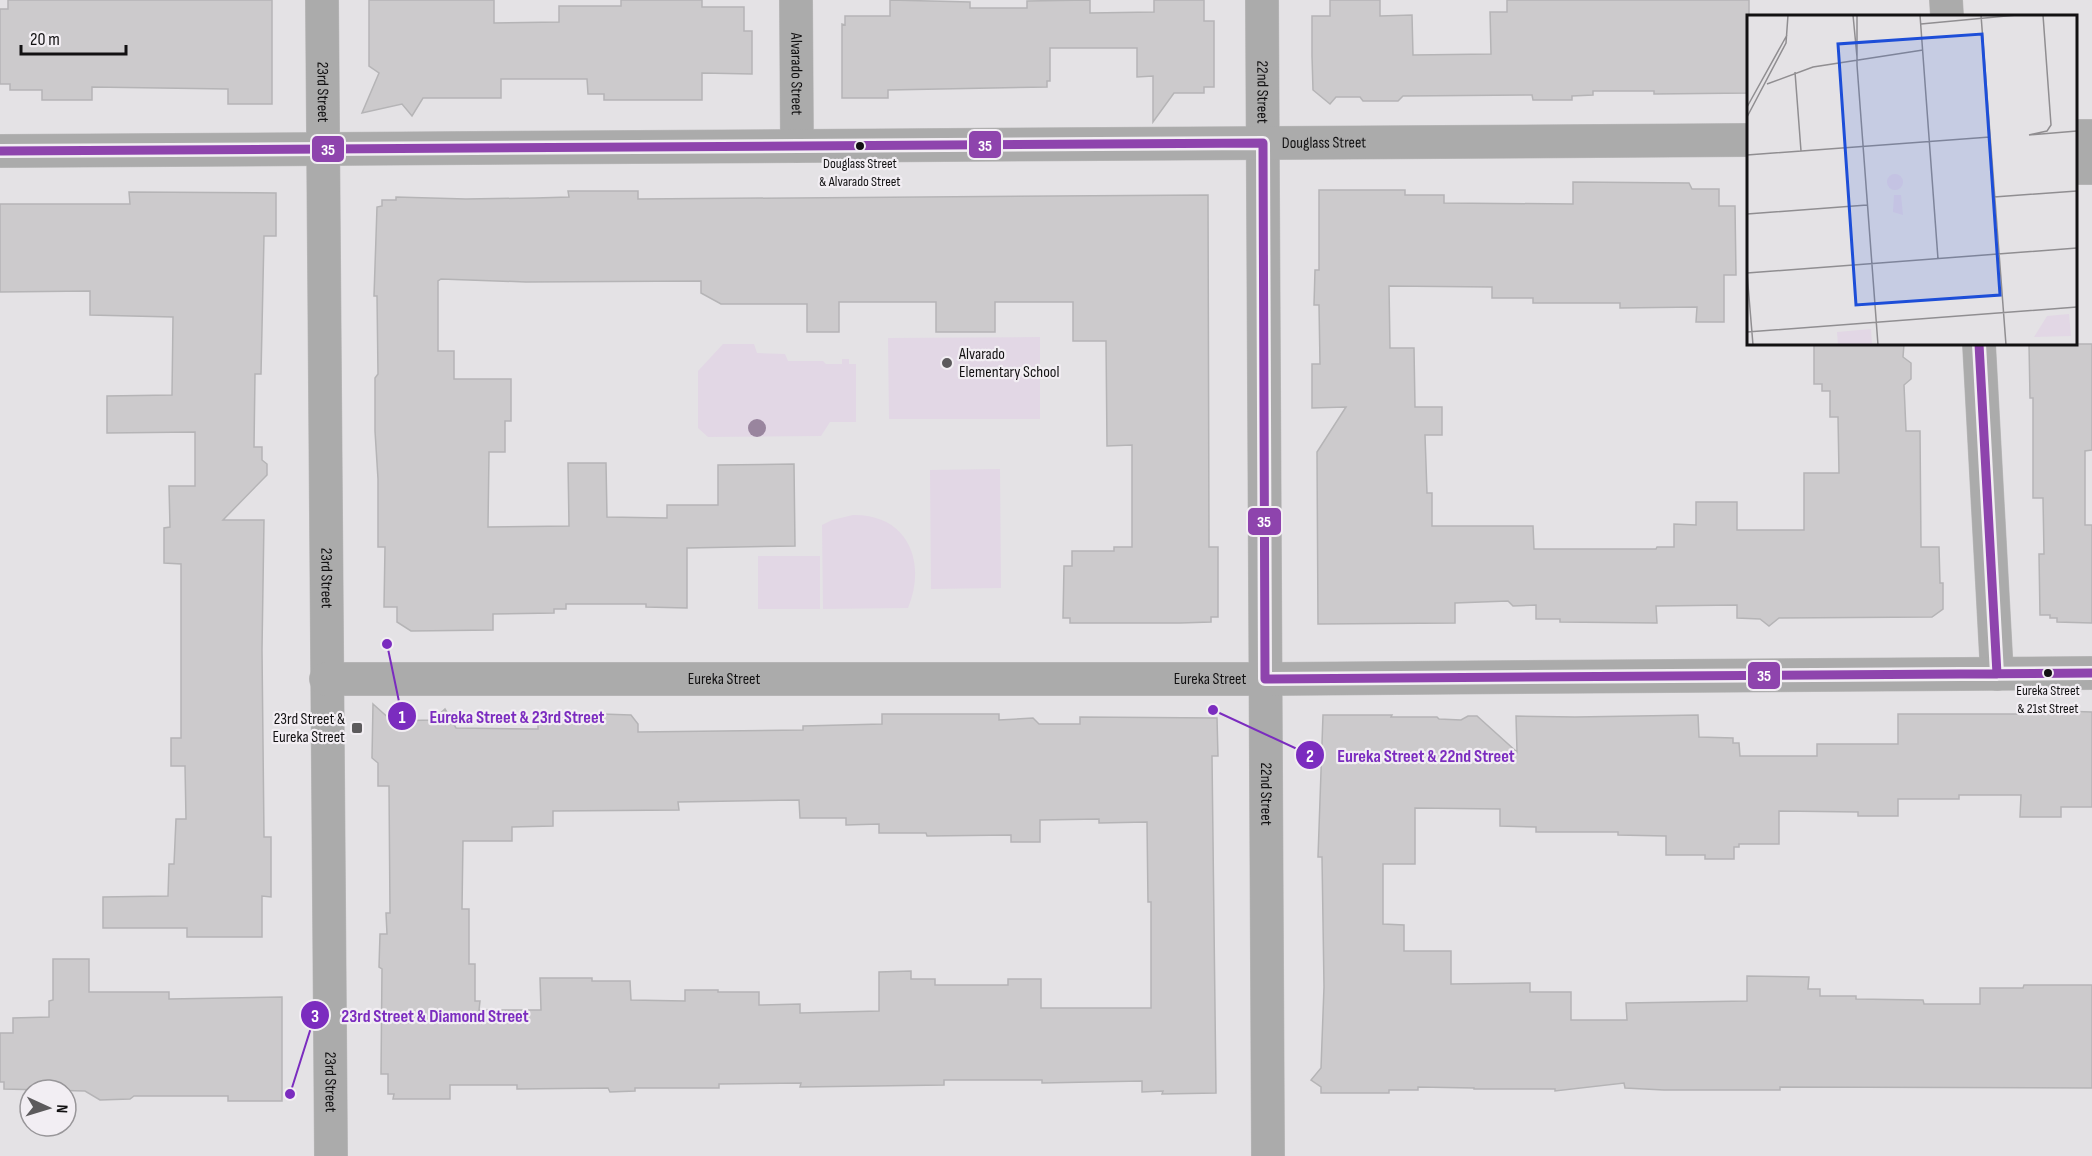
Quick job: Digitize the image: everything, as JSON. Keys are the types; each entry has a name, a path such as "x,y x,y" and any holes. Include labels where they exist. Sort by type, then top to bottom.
{"street":[{"name":"23rd Street","path":"322,0 331,1156"},
{"name":"Alvarado Street","path":"796,0 797,146"},
{"name":"22nd Street","path":"1262,0 1268,1156"},
{"path":"1946,0 1947,15"},
{"name":"Douglass Street","path":"0,151 1747,140"},
{"path":"1979,345 1997,674"},
{"name":"Eureka Street","path":"326,679 1265,679 2092,673"}],"shaded area":[{"path":"1040,337 1040,419 889,419 888,338"},
{"path":"723,344 754,344 757,353 785,354 788,361 823,361 826,364 842,364 842,359 849,359 849,364 856,364 856,422 830,422 821,436 708,437 698,428 698,371"},
{"path":"1000,469 1001,588 931,589 930,470"},
{"path":"853,515 872,517 887,523 900,532 908,544 915,574 908,608 823,609 822,525"},
{"path":"758,556 820,556 820,609 758,609"}],"building":[{"path":"8,0 272,0 272,104 228,104 228,89 92,87 92,100 42,100 42,90 10,90 10,84 0,84 0,9 8,9"},
{"path":"369,0 494,0 494,23 559,22 559,6 621,6 621,0 702,0 702,7 744,7 744,31 752,31 752,74 702,73 702,100 604,100 604,94 588,94 587,79 501,79 501,98 423,98 412,116 402,104 362,113 379,73 369,66"},
{"path":"890,0 970,2 970,8 1027,8 1027,1 1090,0 1090,13 1154,12 1154,0 1204,0 1204,21 1214,21 1214,87 1204,87 1204,93 1174,93 1153,122 1153,76 1137,77 1137,48 1050,48 1050,81 1047,81 1047,87 888,90 888,98 842,98 842,24 845,25 845,16 890,16"},
{"path":"1330,0 1380,0 1380,16 1412,15 1413,55 1491,54 1490,12 1507,12 1507,0 1749,0 1747,93 1654,94 1654,91 1593,91 1593,95 1572,96 1572,100 1533,100 1532,95 1403,96 1398,101 1363,101 1360,97 1336,97 1330,104 1313,90 1312,16 1330,16"},
{"path":"1573,182 1689,183 1692,189 1719,189 1719,206 1735,206 1736,275 1724,275 1724,322 1696,322 1697,307 1620,308 1620,303 1533,303 1533,298 1492,298 1492,287 1389,286 1390,348 1414,348 1415,407 1442,407 1442,435 1425,435 1427,493 1432,493 1432,526 1533,526 1534,549 1656,549 1657,547 1674,547 1674,524 1696,525 1696,502 1737,502 1737,530 1804,530 1804,473 1839,473 1838,417 1830,417 1830,391 1822,391 1822,384 1814,384 1814,345 1904,345 1903,357 1911,363 1911,379 1904,385 1906,431 1920,431 1921,547 1939,547 1943,609 1932,617 1779,618 1769,626 1760,619 1737,618 1737,605 1656,606 1657,623 1560,622 1560,619 1536,619 1536,605 1513,606 1508,601 1455,603 1455,623 1318,624 1317,452 1346,407 1312,408 1312,364 1320,364 1319,305 1314,305 1315,270 1319,270 1319,190 1405,190 1405,195 1444,195 1444,203 1573,204"},
{"path":"568,191 638,191 638,199 1208,195 1209,547 1218,547 1218,617 1211,617 1211,622 1180,623 1070,623 1070,618 1063,618 1064,566 1072,566 1072,551 1114,551 1114,547 1132,547 1132,445 1107,446 1106,341 1073,341 1073,302 995,302 995,332 936,332 936,302 839,302 839,332 807,332 807,304 721,304 701,293 701,281 526,282 441,279 438,281 438,351 454,351 454,379 511,379 511,421 505,421 505,452 489,452 488,527 569,526 568,463 606,463 607,517 667,518 667,505 718,505 718,465 794,464 795,546 687,548 687,608 646,607 646,604 566,604 566,609 554,609 554,613 493,614 493,630 411,631 397,622 397,607 384,607 385,547 378,547 375,431 375,378 378,374 377,296 374,296 377,207 382,206 382,200 396,200 396,197 466,199 569,197"},
{"path":"129,192 276,193 276,236 264,236 261,374 255,374 254,447 262,447 262,460 267,464 267,475 223,520 264,520 262,650 264,837 271,837 271,897 262,896 262,937 187,937 187,928 103,928 103,897 168,896 169,864 174,864 176,819 186,819 185,766 171,766 171,738 181,738 181,564 164,563 164,528 170,527 169,486 195,486 195,432 107,433 107,396 172,395 173,317 90,315 90,291 0,292 0,204 130,204"},
{"path":"2092,344 2092,450 2085,451 2085,525 2092,525 2092,623 2057,622 2057,618 2050,618 2050,615 2040,615 2039,554 2044,554 2043,498 2033,498 2033,398 2030,398 2029,345"},
{"path":"373,704 392,721 433,720 445,709 456,728 538,729 538,723 556,722 556,718 600,717 602,714 631,715 638,724 638,732 803,730 803,726 882,724 882,714 999,714 999,720 1033,718 1039,724 1080,724 1080,717 1217,718 1218,756 1212,756 1216,1093 1142,1092 1142,1081 1042,1083 1042,1080 944,1080 944,1085 800,1087 801,1083 719,1084 719,1088 635,1088 635,1091 610,1092 608,1088 517,1089 517,1085 450,1085 450,1099 393,1099 394,1094 388,1094 388,1074 381,1074 382,969 379,967 380,934 387,934 386,913 390,913 389,786 378,786 378,763 372,758","holes":["799,800 800,818 846,818 846,825 879,824 879,833 926,833 927,836 1011,835 1011,842 1040,842 1040,820 1099,819 1099,823 1147,822 1148,902 1151,902 1151,1008 1041,1008 1041,979 1008,979 1008,985 935,985 935,979 911,979 911,971 879,972 879,1011 800,1013 800,1004 759,1005 759,992 718,992 718,990 685,990 685,1001 631,1000 630,981 592,981 592,978 540,978 541,1010 479,1010 480,1001 475,1001 475,964 469,964 469,909 462,909 463,841 512,841 512,827 553,826 553,811 679,810 678,802"]},
{"path":"2061,711 2092,712 2092,807 2061,807 2061,817 2020,817 2021,795 1959,795 1959,799 1898,799 1898,816 1858,816 1858,812 1779,811 1779,844 1739,844 1739,847 1734,847 1734,859 1705,859 1705,855 1666,855 1666,836 1618,835 1618,832 1536,832 1536,827 1500,826 1500,809 1415,808 1415,864 1383,864 1383,924 1404,925 1404,951 1451,951 1451,984 1530,983 1530,992 1571,992 1571,1020 1627,1020 1626,1003 1747,1001 1747,976 1809,977 1808,989 1820,989 1820,996 1923,1000 1924,1004 1980,1004 1980,988 2023,988 2024,985 2092,985 2092,1088 1780,1087 1780,1090 1664,1090 1625,1088 1624,1083 1555,1091 1555,1089 1418,1087 1418,1090 1389,1090 1389,1093 1321,1093 1321,1087 1311,1080 1321,1068 1324,987 1322,857 1318,857 1323,715 1392,715 1391,717 1437,717 1461,720 1468,716 1477,716 1517,752 1516,716 1698,715 1699,737 1733,738 1733,743 1739,743 1740,756 1817,756 1817,744 1898,744 1898,714 2037,714"},
{"path":"53,959 89,959 89,992 169,992 169,999 282,997 282,1101 228,1101 228,1096 134,1096 130,1099 100,1100 85,1091 78,1091 78,1078 18,1078 18,1089 4,1089 4,1082 0,1082 0,1033 13,1033 13,1018 49,1017 49,1001 53,1000"}],"transit line":[{"name":"35","path":"0,151 1263,143 1265,679 2092,673"},
{"name":"35","path":"1979,345 1997,674"}],"place":[{"name":"Douglass Street & Alvarado Street","path":"860,146"},
{"name":"Alvarado Elementary School","path":"947,363"},
{"name":"Eureka Street & 23rd Street","path":"387,644"},
{"name":"Eureka Street & 21st Street","path":"2048,673"},
{"name":"Eureka Street & 22nd Street","path":"1213,710"},
{"name":"23rd Street & Eureka Street","path":"357,728"},
{"name":"23rd Street & Diamond Street","path":"290,1094"}]}
